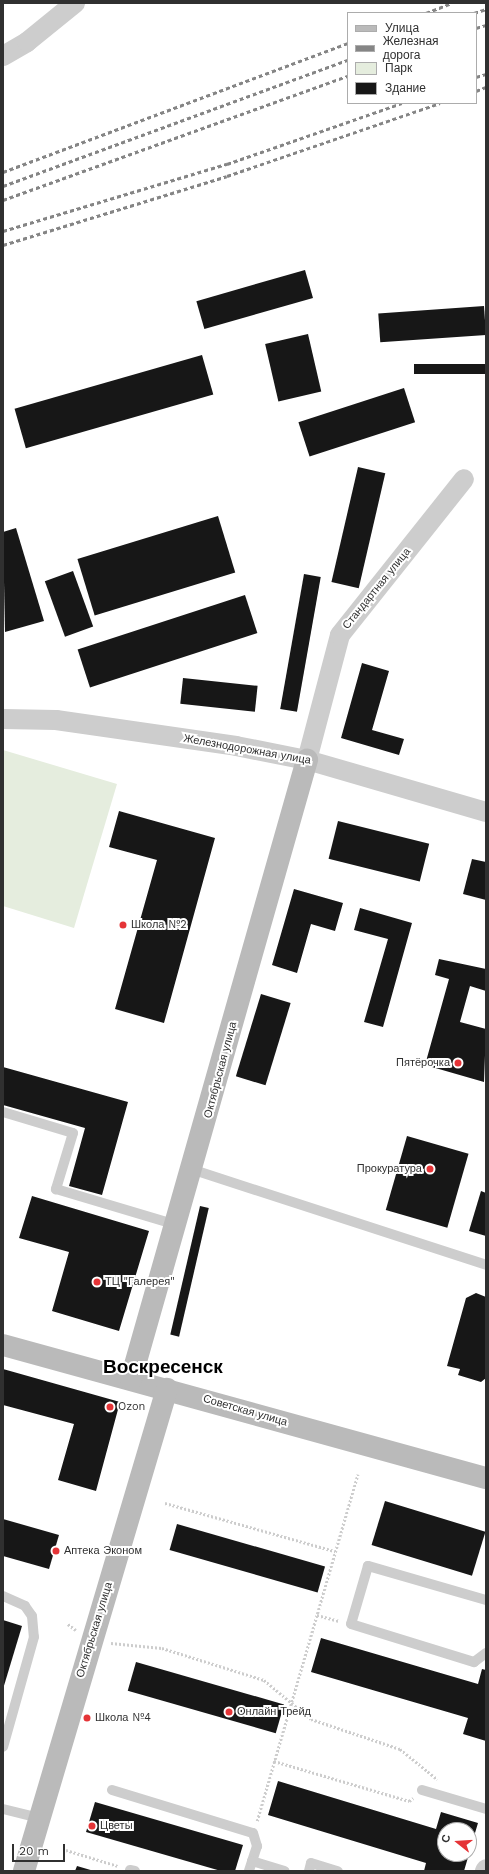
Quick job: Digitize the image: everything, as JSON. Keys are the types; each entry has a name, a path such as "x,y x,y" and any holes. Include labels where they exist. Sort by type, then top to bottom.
{"street":[{"path":"3,56 27,42 75,3"},
{"name":"Стандартная улица","path":"307,760 340,635 464,480"},
{"name":"Железнодорожная улица","path":"3,719 56,720 236,746 307,760 486,812"},
{"name":"Октябрьская улица","path":"132,1379 194,1170 307,760"},
{"name":"Советская улица","path":"3,1345 132,1379 486,1478"},
{"name":"Октябрьская улица","path":"24,1871 167,1389"}],"lane":[{"path":"3,1112 73,1133 56,1189 177,1225"},
{"path":"194,1170 486,1265"},
{"path":"486,1600 368,1566 351,1624 474,1662 486,1653"},
{"path":"3,1596 25,1606 32,1616 34,1637 3,1747"},
{"path":"112,1790 253,1833 257,1846 250,1866 285,1871"},
{"path":"422,1790 486,1809"},
{"path":"3,1809 39,1818"},
{"path":"309,1871 311,1864 338,1871"}],"path":[{"path":"253,1833 358,1474"},
{"path":"165,1503 335,1551"},
{"path":"317,1615 351,1624"},
{"path":"68,1624 92,1642 162,1648 222,1665 264,1680 292,1701 311,1718 400,1749 434,1775 451,1798"},
{"path":"274,1761 409,1801 422,1790"},
{"path":"66,1850 132,1870"}],"green space":[{"path":"3,750 117,784 74,928 3,906"}],"building":[{"path":"305,270 313,298 204,329 196,301"},
{"path":"484,306 486,335 380,342 378,313"},
{"path":"308,334 321,391 278,401 265,344"},
{"path":"202,355 213,394 26,448 15,409"},
{"path":"414,364 486,364 486,374 414,374"},
{"path":"404,388 415,422 310,457 298,422"},
{"path":"358,467 385,473 359,588 331,582"},
{"path":"218,516 235,572 95,615 77,559"},
{"path":"16,528 44,621 5,632 3,532"},
{"path":"73,571 93,626 65,637 45,581"},
{"path":"304,574 321,577 297,712 280,709"},
{"path":"245,595 257,633 90,687 78,649"},
{"path":"362,663 389,671 372,730 404,739 399,755 341,738"},
{"path":"183,678 258,686 255,712 180,704"},
{"path":"119,811 215,838 164,1023 115,1009 157,860 109,847"},
{"path":"338,821 429,844 420,882 329,859"},
{"path":"472,859 486,862 486,900 463,894"},
{"path":"294,889 343,903 335,931 311,924 297,973 272,965"},
{"path":"360,908 412,923 383,1027 364,1022 388,939 354,930"},
{"path":"439,959 486,969 486,991 470,986 460,1022 486,1029 484,1082 425,1065 449,979 435,975"},
{"path":"261,994 291,1003 266,1085 236,1076"},
{"path":"3,1067 128,1102 102,1195 69,1186 85,1128 3,1105"},
{"name":"Прокуратура","path":"407,1136 469,1154 447,1228 386,1210"},
{"path":"481,1191 486,1193 486,1236 469,1231"},
{"name":"ТЦ \"Галерея\"","path":"32,1196 149,1231 119,1331 52,1311 69,1252 19,1238"},
{"path":"200,1206 209,1208 179,1337 170,1335"},
{"path":"476,1293 486,1297 486,1378 481,1382 458,1375 460,1369 447,1366 466,1298"},
{"path":"3,1369 120,1402 96,1491 58,1480 74,1424 3,1405"},
{"path":"385,1501 485,1532 472,1576 372,1545"},
{"path":"3,1519 59,1535 49,1569 3,1556"},
{"path":"177,1524 325,1566 318,1592 170,1550"},
{"path":"3,1620 22,1626 3,1689"},
{"path":"321,1638 478,1684 482,1669 486,1670 486,1741 463,1734 468,1718 311,1672"},
{"path":"136,1662 284,1704 276,1733 128,1691"},
{"path":"278,1781 436,1829 437,1826 437,1862 467,1862 464,1871 424,1871 426,1863 268,1815"},
{"path":"95,1802 243,1845 235,1871 221,1871 86,1832"},
{"path":"441,1812 475,1822 438,1822"},
{"path":"77,1866 94,1871 75,1871"}],"railway":[{"path":"429,12 452,3"},
{"path":"477,12 486,9"},
{"path":"477,28 486,25"},
{"path":"3,172 347,43"},
{"path":"3,186 347,60"},
{"path":"477,77 486,74"},
{"path":"3,200 347,76"},
{"path":"477,91 486,87"},
{"path":"3,231 227,164 399,104"},
{"path":"3,245 227,176 437,104"}],"place":[{"name":"Школа №2","path":"123,925"},
{"name":"Пятёрочка","path":"458,1063"},
{"name":"Прокуратура","path":"430,1169"},
{"name":"ТЦ \"Галерея\"","path":"97,1282"},
{"name":"Ozon","path":"110,1407"},
{"name":"Аптека Эконом","path":"56,1551"},
{"name":"Онлайн Трейд","path":"229,1712"},
{"name":"Школа №4","path":"87,1718"},
{"name":"Цветы","path":"92,1826"}],"district":[{"name":"Воскресенск","path":"163,1367"}]}
